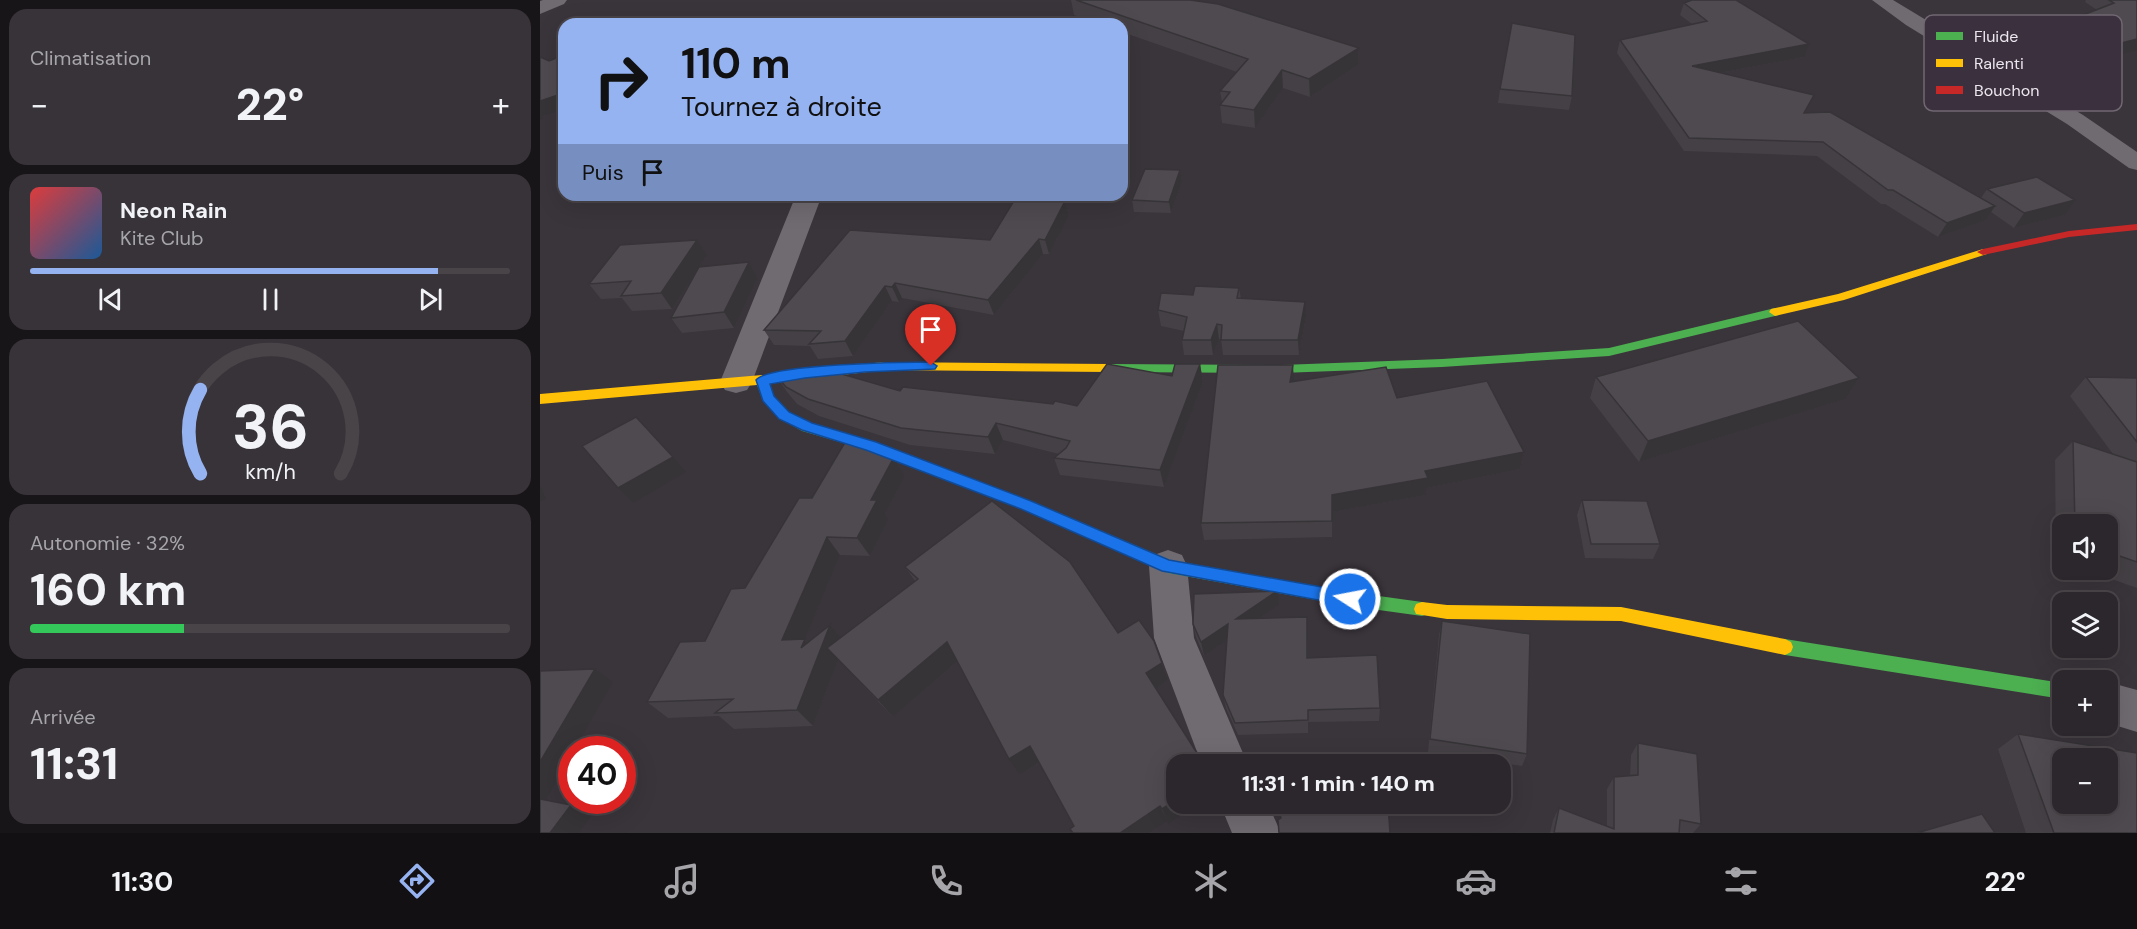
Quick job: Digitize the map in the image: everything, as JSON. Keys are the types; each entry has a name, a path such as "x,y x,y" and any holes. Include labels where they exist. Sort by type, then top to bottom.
{"street":[{"path":"540,8 558,0"},
{"path":"1881,0 1924,28"},
{"path":"2064,111 2096,130 2137,163"},
{"path":"749,381 807,201"},
{"path":"540,399 749,381 805,373 885,366 1281,369 1442,363 1609,352 1840,297 1994,249 2069,234 2137,227"},
{"path":"749,381 784,416 807,427 871,446 1026,505 1168,566 1350,599 1447,612 1621,614 1784,647 2052,689"},
{"path":"1168,566 1174,638 1220,754"},
{"path":"2118,706 2137,711"},
{"path":"1248,814 1257,833"}],"building":[{"path":"1076,0 1190,0 1218,4 1359,48 1309,79 1282,70 1254,110 1220,105 1230,92 1220,91 1248,59"},
{"path":"1692,0 1736,0 1809,44 1692,66 1814,95 1804,113 1830,112 1995,206 1947,223 1893,190 1888,190 1823,142 1689,138 1620,40 1707,21 1684,3"},
{"path":"2109,0 2137,0 2137,39 2122,43 2122,15 2083,15 2114,3"},
{"path":"1512,23 1575,35 1572,96 1500,89"},
{"path":"540,57 549,61 558,57 558,95 540,101"},
{"path":"1145,169 1180,170 1169,202 1132,200"},
{"path":"2037,177 2075,200 2024,213 1987,189"},
{"path":"1014,201 1065,201 1045,240 1039,239 988,300 895,283 892,287 885,286 845,341 809,344 821,331 764,330 850,230 990,240"},
{"path":"697,240 661,293 621,296 631,281 589,284 620,245"},
{"path":"749,262 724,312 671,318 699,267"},
{"path":"1195,286 1239,288 1237,298 1305,302 1298,340 1221,340 1222,325 1217,324 1211,340 1182,340 1187,317 1158,310 1161,293 1193,295"},
{"path":"1798,321 1859,378 1648,441 1596,377"},
{"path":"1107,364 1172,376 1175,364 1200,364 1160,470 1054,458 1066,448 1070,441 996,423 988,437 901,428 808,399 786,387 775,374 821,368 900,391 903,387 1053,404 1055,401 1077,406"},
{"path":"1218,365 1293,365 1290,382 1386,367 1397,398 1487,381 1524,452 1425,471 1428,478 1332,495 1332,521 1201,523"},
{"path":"2086,377 2137,378 2137,442"},
{"path":"636,417 673,457 618,488 582,446"},
{"path":"847,439 894,457 871,500 877,500 857,538 827,537 782,640 805,639 801,648 830,625 797,710 715,713 733,699 647,702 680,642 705,641 731,589 745,588 799,498 812,498"},
{"path":"2073,441 2137,462 2137,562 2118,555 2118,514 2075,514"},
{"path":"1582,500 1647,501 1660,544 1591,544"},
{"path":"992,501 1070,562 1118,633 1139,620 1154,641 1162,663 1146,673 1198,754 1166,754 1166,806 1162,809 1160,806 1120,833 1073,833 1070,829 1074,826 1030,746 1009,759 947,642 878,700 827,648 918,579 905,567"},
{"path":"1277,591 1236,619 1307,617 1307,658 1377,655 1380,708 1308,710 1308,720 1235,723 1223,695 1228,624 1201,642 1193,624 1194,594"},
{"path":"1442,621 1530,634 1527,754 1430,739"},
{"path":"595,669 540,762 540,671"},
{"path":"2018,734 2106,748 2052,748 2052,814 2118,814 2118,750 2137,753 2137,833 2054,833"},
{"path":"1638,743 1697,754 1701,824 1680,820 1679,833 1554,833 1559,808 1614,829 1614,777 1638,775"},
{"path":"540,799 558,802 558,814 564,814 550,833 540,833"},
{"path":"1280,814 1389,814 1390,833 1279,833 1278,820 1281,818"},
{"path":"1982,814 1995,833 1917,833"}],"traffic: fast":[{"path":"1109,368 1281,369 1442,363 1609,352 1775,312"},
{"path":"764,385 768,398 784,415 807,427 871,446 1026,505 1168,566 1350,599 1422,609"},
{"path":"1785,647 2052,689"}],"traffic: slow":[{"path":"1775,312 1840,297 1983,252"},
{"path":"788,376 885,366 1109,368"},
{"path":"540,399 762,380 764,385"},
{"path":"1422,609 1447,612 1621,614 1785,647"}],"traffic: jam":[{"path":"1983,252 2069,234 2137,227"}],"route":[{"path":"931,366 885,366 805,373 762,380 768,398 784,416 807,427 871,446 1026,505 1168,566 1223,574 1350,599"}]}
